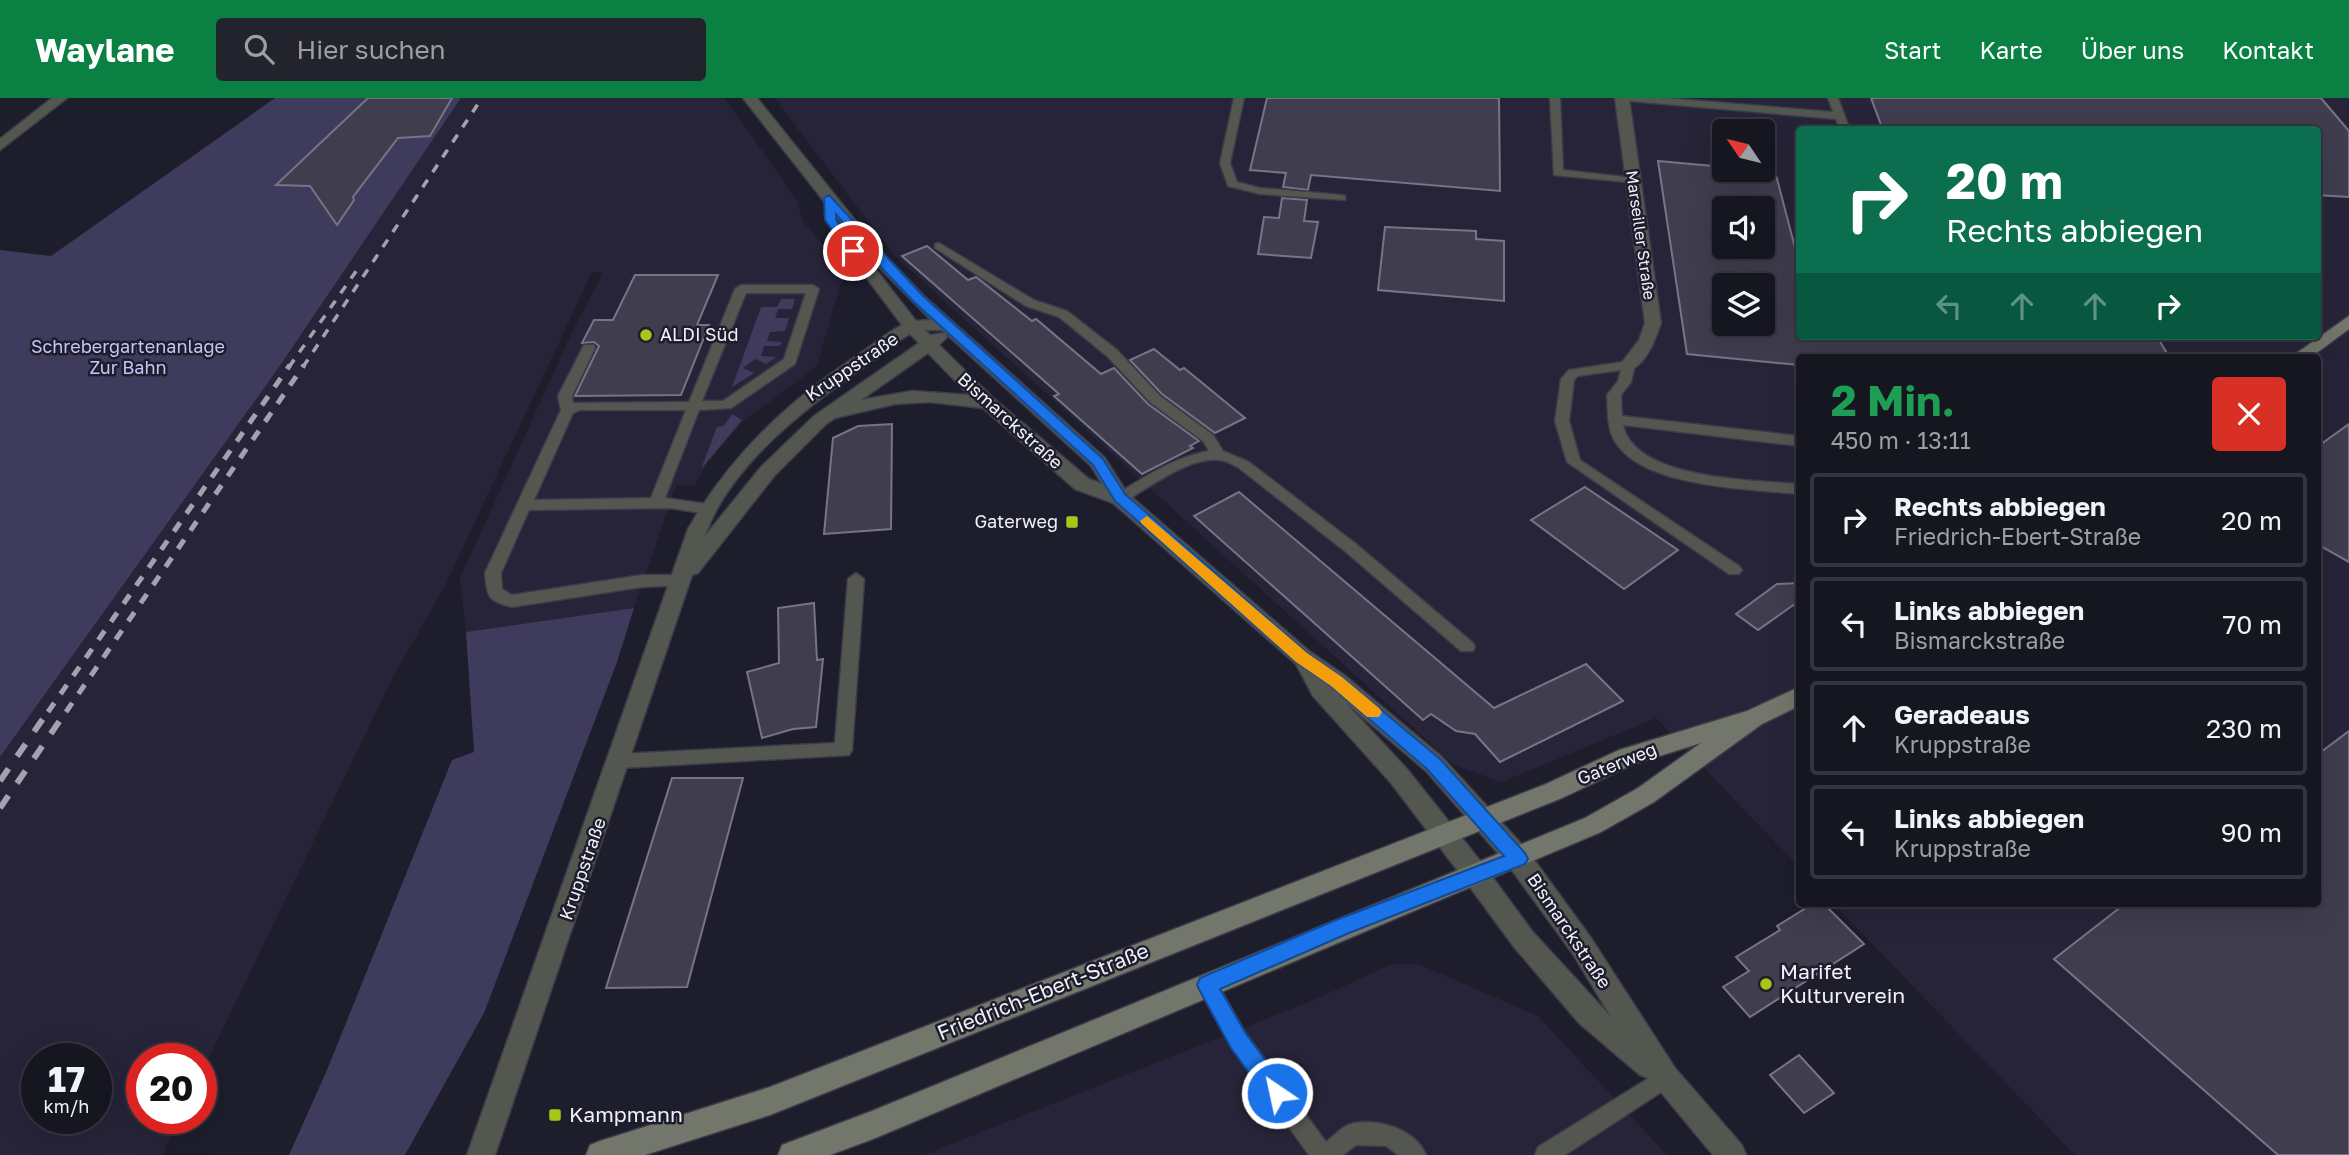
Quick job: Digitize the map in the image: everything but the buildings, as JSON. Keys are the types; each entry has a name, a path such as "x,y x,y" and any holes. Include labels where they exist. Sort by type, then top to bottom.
{"main road":[{"path":"2304,354 2349,321"},
{"name":"Gaterweg","path":"1482,818 1554,791 1627,757 1754,718 1796,697"},
{"name":"Gaterweg","path":"1518,859 1593,825 1646,795 1754,718"},
{"name":"Friedrich-Ebert-Straße","path":"600,1155 770,1101 1482,818"},
{"path":"792,1155 873,1125 1342,927 1518,859"}],"street":[{"path":"0,146 60,98"},
{"name":"Kruppstraße","path":"750,98 869,248 947,326"},
{"name":"Marseiller Straße","path":"1622,98 1653,323 1647,341 1629,365"},
{"name":"Kruppstraße","path":"829,198 831,220 912,327"},
{"name":"Kruppstraße","path":"481,1155 620,761 698,529 708,509 752,449 785,415 823,385 912,327 947,326"},
{"name":"Kruppstraße","path":"681,581 768,471 820,420 854,393 930,346 947,326"},
{"name":"Bismarckstraße","path":"947,326 1098,462 1120,498 1301,657 1336,681 1434,764 1518,859 1582,946 1665,1078 1732,1155"},
{"name":"Bismarckstraße","path":"912,327 988,403 1082,484 1120,498"},
{"name":"Kruppstraße","path":"820,420 877,400 908,394 937,395 988,403"},
{"name":"Bismarckstraße","path":"1301,657 1321,690 1399,776 1523,939 1588,1014 1665,1078"}],"lane":[{"path":"1239,98 1225,163 1232,184 1260,191 1340,198"},
{"path":"1555,98 1558,173 1634,181"},
{"path":"1630,98 1840,116"},
{"path":"1833,98 1844,126"},
{"path":"939,246 1030,303 1063,314 1112,353 1155,400 1208,438 1218,454 1244,465 1350,548 1466,646"},
{"path":"568,410 578,406 694,406 726,405 790,361 813,289 741,289 694,406 656,504"},
{"path":"589,348 565,396 568,410 493,573 494,591 500,598 512,601 642,581 681,581"},
{"path":"1734,570 1574,462 1562,421 1568,379 1574,373 1629,365 1624,382 1614,395 1621,440 1630,450 1666,470 1796,489"},
{"path":"1616,420 1796,441"},
{"path":"1120,498 1187,463 1218,454"},
{"path":"523,505 656,504 708,509"},
{"path":"620,761 843,750 856,579"},
{"path":"1207,985 1239,1041 1324,1155 1353,1134 1390,1135 1415,1155"},
{"path":"1546,1155 1665,1078"}],"shaded area":[{"path":"461,98 725,98 798,202 803,222 845,269 815,368 742,422 706,465 695,485 676,485 634,608 466,632 460,578 574,328 603,273 592,272 444,588 394,675 216,1043 126,1043 126,1134 172,1134 162,1155 0,1155 0,757 277,370"},
{"path":"774,98 2349,98 2349,1155 2075,1155 1837,907 2321,907 2321,354 1796,354 1796,864 1656,718 1502,782 1454,765 896,257"},
{"path":"1392,964 1418,964 1538,1016 1667,1155 924,1155 1316,999"}],"green space":[{"name":"Schrebergartenanlage Zur Bahn","path":"275,98 461,98 277,370 0,757 0,250 51,256"},
{"path":"781,299 795,299 792,309 778,309 775,318 789,318 785,331 770,332 767,341 782,342 780,346 764,346 761,356 776,357 766,364 755,359 743,368 754,373 732,387 761,307 777,307"},
{"path":"732,414 742,420 701,469 717,427 724,426"},
{"path":"634,608 617,662 484,1013 405,1155 289,1155 327,1070 452,760 474,752 466,632"}],"railway":[{"path":"303,367 482,98"},
{"path":"289,367 359,267"},
{"path":"48,712 290,365"},
{"path":"66,712 304,365"},
{"path":"0,781 49,710"},
{"path":"0,808 67,710"}],"slow traffic":[{"path":"1147,521 1301,657 1336,681 1373,712"}],"place":[{"name":"ALDI Süd","path":"646,335"},
{"name":"Gaterweg","path":"1072,522"},
{"name":"Marifet Kulturverein","path":"1766,984"},
{"name":"Kampmann","path":"555,1115"}],"route":[{"path":"853,251 831,220 829,198 869,248 918,299 1098,462 1120,498 1301,657 1336,681 1434,764 1518,859 1342,927 1207,985 1239,1041 1277,1093"}]}
